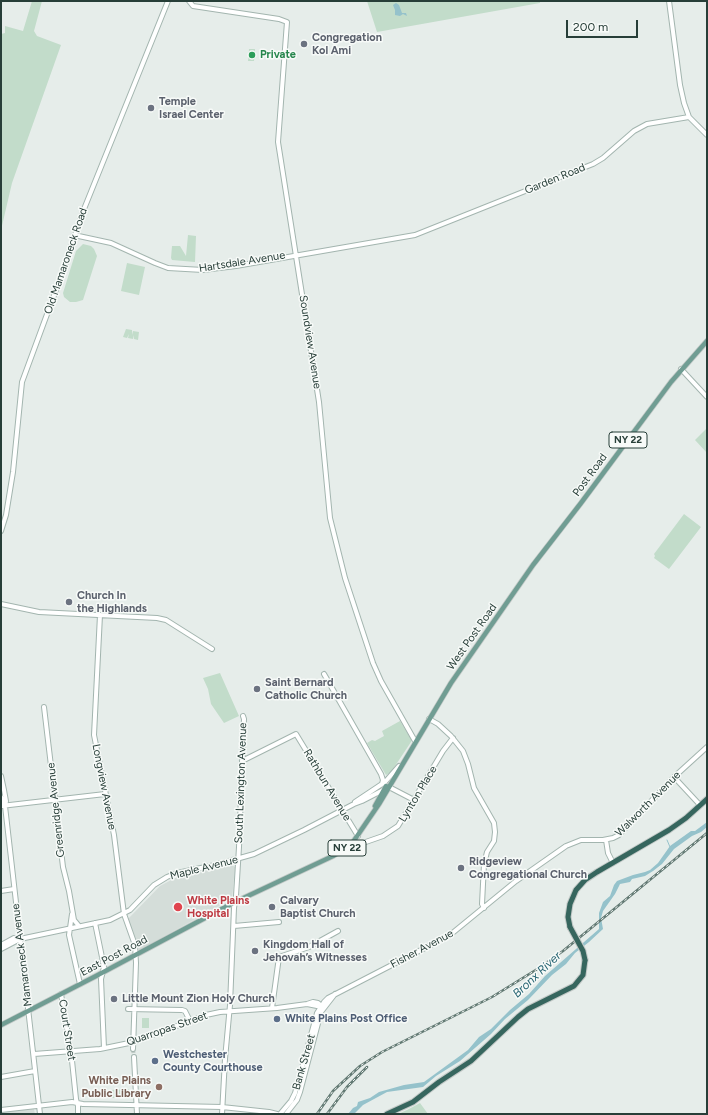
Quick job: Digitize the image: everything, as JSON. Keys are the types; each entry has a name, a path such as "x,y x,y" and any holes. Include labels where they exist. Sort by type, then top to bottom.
{"highway":[{"path":"571,927 571,907 577,894 586,882 669,834 707,799"},
{"path":"389,1114 413,1102 439,1082 471,1061 528,1009 576,985 584,973 586,959 568,919 570,901 576,890 590,876 669,830 707,803"}],"main road":[{"name":"Post Road","path":"548,546 681,369 707,340"},
{"name":"West Post Road","path":"372,813 390,787 415,742 460,669 548,546"},
{"name":"West Post Road","path":"235,902 333,856 351,845 372,813 412,743 415,742"},
{"name":"East Post Road","path":"1,1025 103,973 235,902"}],"street":[{"name":"Old Mamaroneck Road","path":"1,531 6,515 13,472 22,382 63,271 74,235 168,1"},
{"name":"Soundview Avenue","path":"189,1 193,6 279,19 287,22 278,142 319,402 328,505 333,534 345,578 376,671 415,742"},
{"path":"669,1 680,86 684,103 689,117 707,135"},
{"name":"Garden Road","path":"415,235 593,164 603,158 634,131 647,124 689,117"},
{"name":"Hartsdale Avenue","path":"74,235 111,243 159,265 181,269 208,270 415,235"},
{"path":"681,369 707,397"},
{"path":"1,604 39,612 158,618 166,620 212,649"},
{"name":"Longview Avenue","path":"100,615 94,735 114,835 124,914 134,942 136,955 133,1049"},
{"path":"324,674 381,774 383,780 382,784"},
{"name":"Greenridge Avenue","path":"44,707 63,867 74,920 79,926"},
{"name":"South Lexington Avenue","path":"222,1114 238,859 243,716"},
{"path":"429,719 438,724 453,738 464,753 474,788 492,819 495,828 494,841 487,852 485,861 482,904 484,908"},
{"name":"Rathbun Avenue","path":"242,761 296,734 358,836"},
{"name":"Lynton Place","path":"351,845 360,844 383,836 403,820 453,738"},
{"name":"Walworth Avenue","path":"581,840 606,840 621,834 674,777 707,747"},
{"path":"354,804 382,784 399,766"},
{"path":"381,774 385,777 390,776"},
{"path":"674,777 701,806"},
{"path":"1,778 6,801 3,806"},
{"path":"390,787 414,800"},
{"name":"Maple Avenue","path":"1,949 20,939 110,920 124,914 134,907 154,885 167,877 177,873 238,859 265,849 390,787"},
{"path":"3,806 105,794"},
{"name":"Mamaroneck Avenue","path":"1,797 14,889 40,1114"},
{"name":"Fisher Avenue","path":"322,1007 335,994 450,935 538,865 566,846 581,840"},
{"path":"606,840 608,853 612,863"},
{"path":"1,890 14,889"},
{"name":"Greenridge Avenue","path":"72,911 69,928 70,943 80,984"},
{"path":"69,928 74,920"},
{"path":"234,926 279,922"},
{"path":"95,923 104,966 102,979 104,1048"},
{"path":"272,1008 279,957 309,947 338,931"},
{"name":"Maple Avenue","path":"1,945 14,938 20,939"},
{"name":"Court Street","path":"62,994 78,1114"},
{"path":"229,1010 272,1008 307,1004 309,1002 315,1002 322,1007"},
{"name":"Bank Street","path":"279,1114 291,1101 297,1090 316,1018 322,1007"},
{"name":"Bank Street","path":"286,1114 297,1100 300,1092 322,1007"},
{"path":"128,1009 182,1010 185,1012 190,1021"},
{"name":"Quarropas Street","path":"34,1054 104,1048 134,1042 206,1015 229,1010"},
{"path":"134,1057 138,1114"},
{"path":"1,1077 35,1071"},
{"path":"1,1110 72,1102 222,1107 279,1114"}],"shaded area":[{"name":"White Plains Hospital","path":"232,865 235,867 232,899 139,950 128,919 160,886 177,877"},
{"path":"34,1109 35,1114 1,1114 1,1112"}],"green space":[{"path":"32,1 42,1 34,31 37,36 61,45 12,183 1,230 1,34 5,33 5,26 23,31"},
{"path":"367,1 540,1 540,3 377,32"},
{"name":"Private","path":"249,49 255,49 254,61 248,61"},
{"path":"188,235 196,236 195,262 172,260 172,246 180,246 186,256"},
{"path":"83,244 91,246 97,256 83,300 70,302 64,297 63,293 76,251"},
{"path":"127,263 145,267 139,295 121,291"},
{"path":"126,329 132,330 132,335 133,331 139,332 138,340 134,339 134,335 133,339 128,338 129,334 127,338 123,337"},
{"path":"707,428 707,453 695,440"},
{"path":"684,514 701,527 669,569 654,558 654,554"},
{"path":"220,673 239,716 224,723 211,704 208,689 203,678"},
{"path":"400,721 411,739 411,742 391,772 386,775 367,743 384,736 382,731"},
{"path":"142,1018 149,1018 149,1028 142,1028"},
{"path":"129,1089 129,1098 111,1098 111,1090"},
{"path":"420,1103 428,1114 398,1114 407,1110"}],"water":[{"path":"396,3 399,5 402,13 406,13 407,16 403,14 400,16 395,15 393,5"},
{"path":"707,822 707,827 674,849 662,864 653,871 645,876 632,879 630,882 620,884 603,911 601,918 603,929 575,953 566,964 552,975 528,1000 505,1019 491,1034 460,1061 436,1076 423,1087 387,1092 363,1105 354,1114 348,1114 357,1106 358,1102 370,1098 379,1092 404,1085 424,1082 468,1050 479,1037 491,1029 529,994 545,976 599,929 599,913 603,902 610,896 617,881 650,870 658,863 670,846"}],"waterway":[{"path":"667,840 670,847"}],"tunnel":[{"path":"133,1049 134,1057"}],"railway":[{"path":"317,1114 333,1091 360,1066 382,1052 492,997 539,968 563,951 707,833"},
{"path":"327,1114 347,1087 367,1067"}],"place":[{"name":"Congregation Kol Ami","path":"304,44"},
{"name":"Private","path":"252,55"},
{"name":"Temple Israel Center","path":"151,108"},
{"name":"Church In the Highlands","path":"69,602"},
{"name":"Saint Bernard Catholic Church","path":"257,689"},
{"name":"Ridgeview Congregational Church","path":"461,868"},
{"name":"White Plains Hospital","path":"178,907"},
{"name":"Calvary Baptist Church","path":"272,907"},
{"name":"Kingdom Hall of Jehovah’s Witnesses","path":"255,951"},
{"name":"Little Mount Zion Holy Church","path":"114,999"},
{"name":"White Plains Post Office","path":"277,1019"},
{"name":"Westchester County Courthouse","path":"155,1061"},
{"name":"White Plains Public Library","path":"159,1087"}],"water label":[{"name":"Bronx River","path":"537,975"}]}
